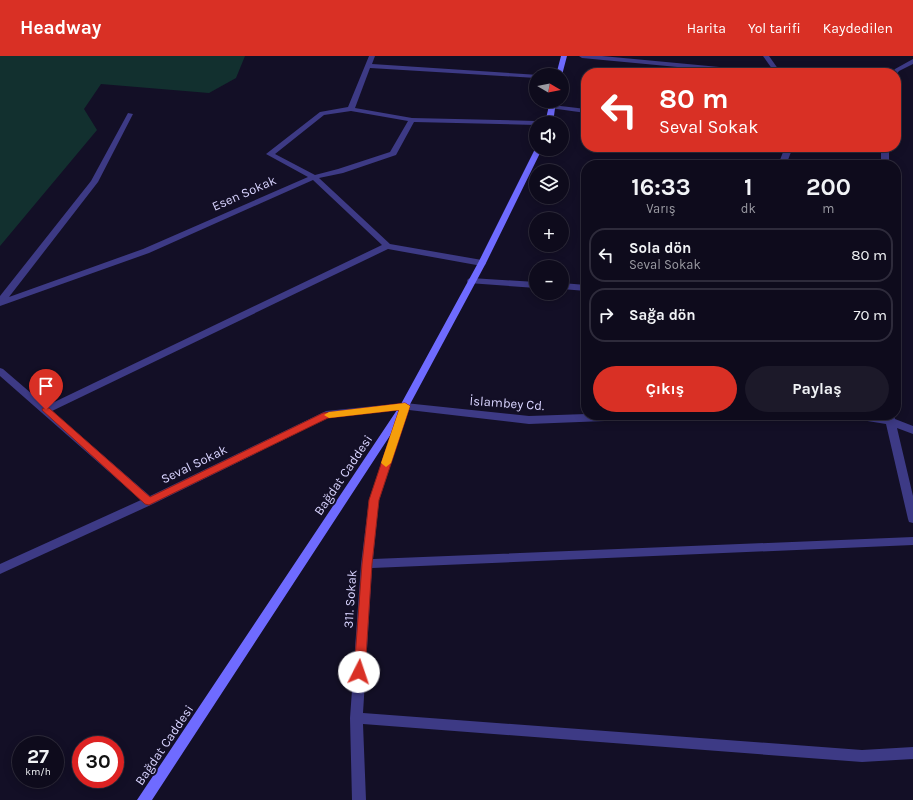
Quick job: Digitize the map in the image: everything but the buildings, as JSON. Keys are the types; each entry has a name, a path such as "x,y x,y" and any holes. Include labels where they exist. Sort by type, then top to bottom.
{"main road":[{"path":"561,68 564,56"},
{"name":"Bağdat Caddesi","path":"144,800 405,406 482,263 535,156"}],"street":[{"path":"351,109 372,56"},
{"path":"582,56 709,68"},
{"path":"766,56 774,68"},
{"path":"901,68 913,61"},
{"path":"367,66 529,76"},
{"path":"569,107 581,110"},
{"path":"482,263 387,246 314,177 270,154 322,113 351,109 412,120 529,123"},
{"path":"0,302 94,182 130,114"},
{"name":"Esen Sokak","path":"0,302 146,251 314,177 340,171 393,154 412,120"},
{"path":"46,410 387,246"},
{"path":"472,281 529,285"},
{"path":"569,287 581,288"},
{"path":"0,371 149,501"},
{"name":"İslambey Cd.","path":"405,406 529,420 581,418"},
{"name":"Seval Sokak","path":"0,569 149,501 326,415 405,406"},
{"name":"311. Sokak","path":"359,800 356,718 367,564 374,500 405,406"},
{"path":"889,420 913,519"},
{"path":"893,420 913,430"},
{"path":"367,564 913,541"},
{"path":"356,718 862,756 913,753"}],"green space":[{"path":"0,56 245,56 236,78 209,93 101,84 84,109 97,130 0,246"}],"slow traffic":[{"path":"329,415 405,406 386,463"}],"route":[{"path":"46,410 149,501 326,415 405,406 374,500 367,564 359,672"}]}
